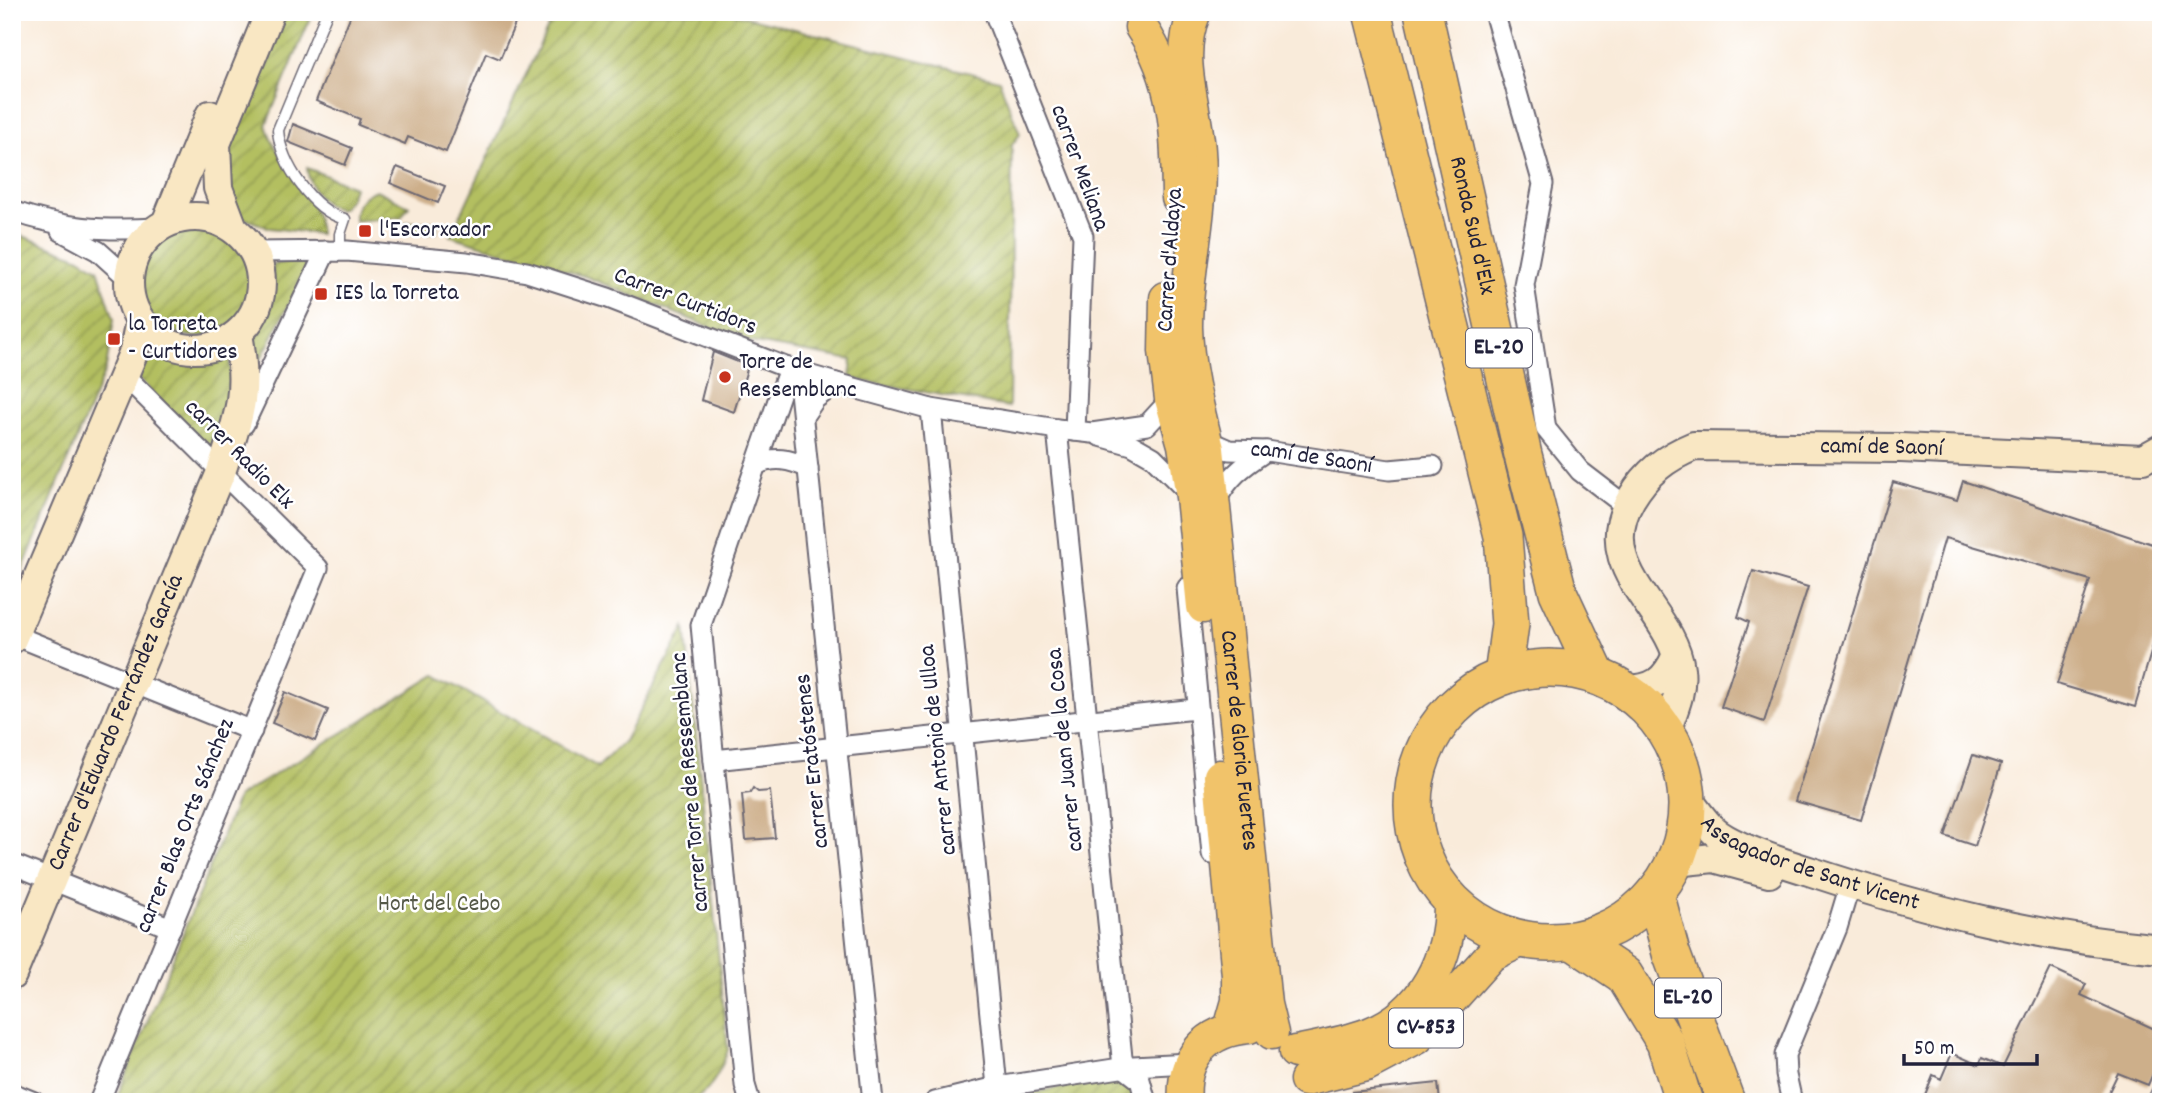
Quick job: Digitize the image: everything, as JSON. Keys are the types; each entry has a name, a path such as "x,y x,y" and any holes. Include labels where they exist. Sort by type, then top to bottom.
{"highway":[{"name":"Ronda Sud d'Elx","path":"1373,12 1503,536 1510,624 1503,676"},
{"name":"Ronda Sud d'Elx","path":"1423,12 1522,456 1558,592 1612,683 1666,731 1681,763 1687,798 1685,831 1675,862 1655,893 1632,916 1604,932 1573,941 1522,940"},
{"name":"EL-20","path":"1522,940 1483,926 1450,900 1424,863 1413,819 1416,774 1433,732 1463,698 1503,676 1550,667 1612,683"},
{"name":"EL-20","path":"1655,893 1671,953 1726,1102"},
{"name":"EL-20","path":"1573,941 1624,975 1665,1042 1684,1102"}],"main road":[{"path":"253,12 161,226 136,251 129,279 132,303 140,320 153,335 173,345 195,349 219,345 244,327 261,292 259,264 254,252 233,228 218,188 216,144 270,12"},
{"path":"1130,20 1169,28 1194,13"},
{"name":"Carrer d'Aldaya","path":"1194,13 1187,31 1186,68 1199,152 1199,208 1189,278 1186,328 1191,377 1207,444"},
{"name":"Carrer d'Aldaya","path":"1130,20 1156,50 1168,79 1177,156 1178,211 1166,295 1165,351 1171,399 1203,501"},
{"path":"161,226 190,216 214,219 233,228"},
{"path":"13,637 134,351 140,320"},
{"name":"Carrer d'Eduardo Ferrández García","path":"12,975 221,472 242,408 244,371 237,334"},
{"name":"Carrer de Gloria Fuertes","path":"1207,444 1203,501 1196,543 1214,704 1236,953 1238,1001 1230,1029"},
{"name":"camí de Saoní","path":"1676,657 1625,565 1620,528 1627,507 1644,477 1668,457 1694,446 1901,448 2143,459 2161,449"},
{"name":"Carrer de Gloria Fuertes","path":"1203,501 1265,1004 1295,1067"},
{"path":"1612,683 1646,690 1662,681 1676,657"},
{"path":"1666,731 1680,689 1676,657"},
{"name":"Assagador de Sant Vicent","path":"1687,798 1714,832 1849,891"},
{"name":"Assagador de Sant Vicent","path":"1675,862 1714,858 1945,912 2112,945 2161,949"},
{"path":"1185,1102 1183,1084 1189,1063 1199,1048 1213,1036 1230,1029 1252,1027 1295,1067 1372,1033 1407,1011 1437,971 1450,928 1450,900"},
{"name":"CV-853","path":"1295,1067 1366,1065 1418,1038 1491,955 1522,940"}],"street":[{"name":"carrer Meliana","path":"994,12 1083,236 1075,431"},
{"path":"1494,12 1543,184 1524,285 1546,429 1580,471 1627,507"},
{"path":"12,211 48,223 103,232 161,226"},
{"path":"48,223 98,251 129,279"},
{"name":"Carrer Curtidors","path":"254,252 333,251 467,262 527,272 608,298 794,370 836,383 931,408 1075,431 1132,445 1153,457 1203,501"},
{"name":"Carrer d'Eduardo Ferrández García","path":"221,472 333,251"},
{"name":"carrer Eratóstenes","path":"794,370 804,415 873,1102"},
{"name":"carrer Torre de Ressemblanc","path":"750,1102 745,1085 701,625 756,465 794,370"},
{"name":"carrer Radio Elx","path":"124,375 318,568"},
{"path":"804,415 815,399 836,383"},
{"name":"Carrer Curtidors","path":"1075,431 1147,425 1171,399"},
{"name":"carrer Antonio de Ulloa","path":"931,408 997,1087"},
{"name":"carrer Juan de la Cosa","path":"1075,431 1088,721 1123,1067"},
{"path":"1207,444 1229,450 1267,451"},
{"name":"camí de Saoní","path":"1203,501 1240,467 1267,451 1389,470 1433,466"},
{"path":"756,465 768,460 783,459 808,468"},
{"name":"Carrer de Gloria Fuertes","path":"1196,543 1185,567 1196,709 1221,936 1236,953"},
{"name":"carrer Blas Orts Sánchez","path":"99,1102 318,568"},
{"path":"13,637 252,732"},
{"path":"714,760 1196,709"},
{"path":"12,864 171,928"},
{"path":"1792,1102 1785,1055 1849,891"},
{"path":"935,1102 997,1087 1123,1067 1189,1063"},
{"path":"1123,1067 1140,1080 1146,1102"},
{"path":"12,1093 34,1102"}],"lane":[{"path":"327,12 278,130 279,141 295,173 320,207 331,215 345,219 333,251"},
{"path":"2152,1102 2161,1083"}],"green space":[{"path":"277,12 313,12 266,125 279,153 312,206 320,234 270,228 240,217 229,194 227,129"},
{"path":"555,12 727,12 999,80 1020,134 1012,145 1009,407 863,381 850,377 852,360 744,341 587,277 451,236"},
{"path":"307,168 354,187 350,199 340,210 321,200 310,182"},
{"path":"376,190 409,206 401,217 355,221 355,211 360,202"},
{"path":"408,222 437,222 437,232 405,233 396,227"},
{"path":"208,230 229,240 240,249 250,266 252,284 248,301 240,315 227,327 210,334 192,336 168,329 148,312 140,293 141,272 150,251 165,236 179,231"},
{"path":"12,232 78,257 98,269 114,319 106,368 12,595"},
{"path":"303,260 306,270 251,379 250,343 270,297 272,264"},
{"path":"165,351 197,357 229,352 232,397 214,456 134,374 146,361"},
{"name":"Hort del Cebo","path":"685,627 728,1050 722,1066 705,1092 691,1102 115,1102 238,797 436,675 598,767 624,741"},
{"path":"1116,1077 1130,1084 1134,1102 984,1102"}],"building":[{"path":"352,12 520,12 500,59 486,53 446,152 408,137 405,144 358,125 360,119 316,101"},
{"path":"293,124 352,148 345,165 288,142"},
{"path":"397,167 445,186 438,203 390,183"},
{"name":"Torre de Ressemblanc","path":"713,352 748,366 734,412 701,400"},
{"path":"1963,481 2161,547 2161,618 2135,707 2057,684 2090,580 1945,538 1861,820 1795,801 1893,482 1957,500"},
{"path":"1753,571 1808,587 1764,722 1721,707 1749,622 1738,617"},
{"path":"285,692 328,710 315,741 272,723"},
{"path":"1973,755 2001,764 1975,846 1945,836"},
{"path":"753,788 758,792 770,791 775,838 746,840 742,794 750,793"},
{"path":"2051,968 2086,984 2081,995 2161,1032 2161,1055 2148,1085 2118,1073 2104,1102 1922,1102 1933,1075 1941,1079 1952,1053 1979,1065 1982,1058 2003,1067"},
{"path":"1438,1083 1440,1102 1353,1102 1352,1092"}],"place":[{"name":"l'Escorxador","path":"365,231"},
{"name":"IES la Torreta","path":"321,294"},
{"name":"la Torreta - Curtidores","path":"114,339"},
{"name":"Torre de Ressemblanc","path":"725,377"}]}
